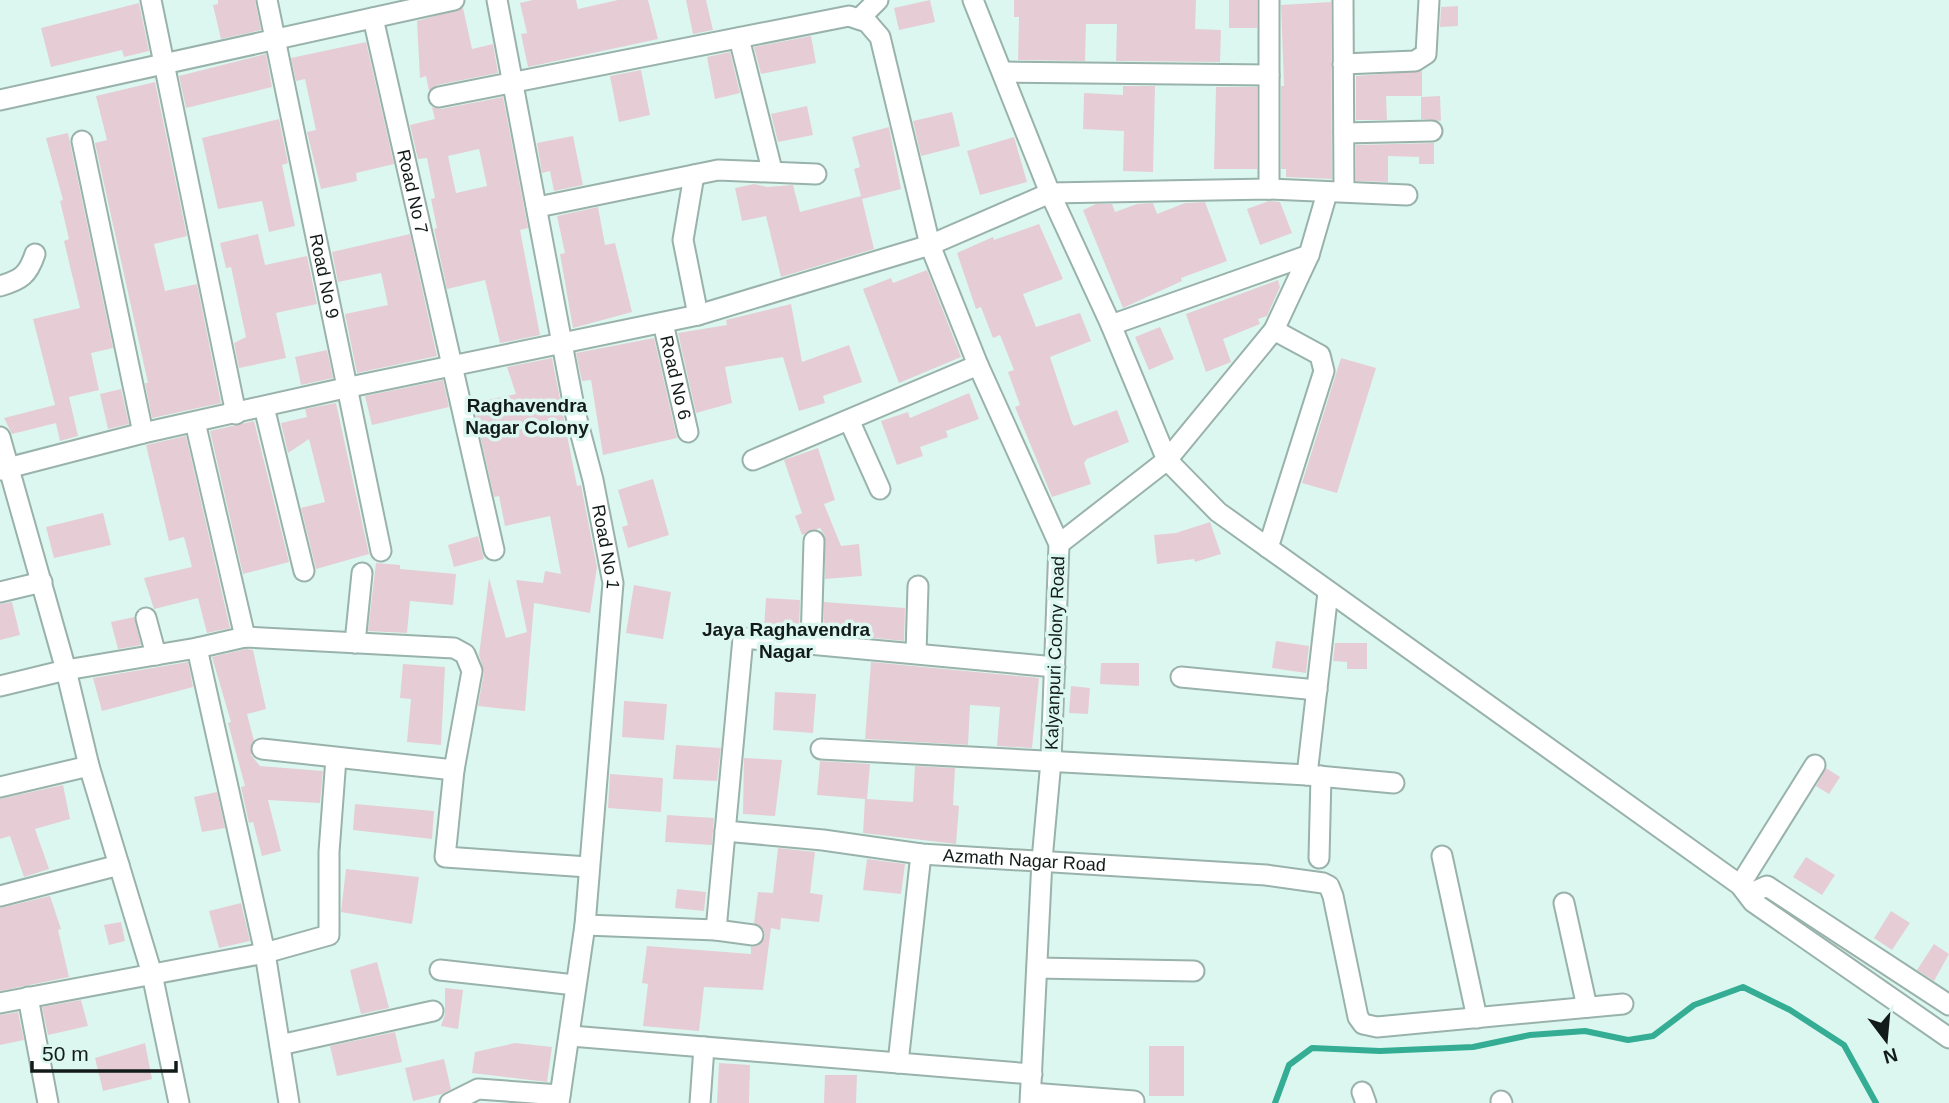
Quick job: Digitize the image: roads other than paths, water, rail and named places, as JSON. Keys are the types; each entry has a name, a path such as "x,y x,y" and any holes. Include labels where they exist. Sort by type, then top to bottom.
{"street":[{"path":"151,0 236,414"},
{"name":"Road No 9","path":"267,0 345,388 381,551"},
{"path":"0,100 454,0"},
{"name":"Road No 1","path":"498,0 562,342 613,583 585,925 560,1099"},
{"path":"859,19 878,0"},
{"path":"973,0 1050,194 1111,325 1167,460 1218,512 1744,889 1753,902 1949,1038"},
{"path":"1269,0 1269,189"},
{"name":"Kalyanpuri Colony Road","path":"1031,1090 1042,860 1052,761 1059,544 1167,460 1274,330 1336,192 1344,134 1343,0"},
{"path":"1343,64 1415,61 1426,54 1429,0"},
{"path":"439,96 849,16 867,22 880,37 930,245 978,365 1059,544"},
{"name":"Road No 7","path":"373,18 494,550"},
{"path":"739,38 772,170"},
{"path":"1003,72 1269,75"},
{"path":"1344,134 1432,131"},
{"path":"82,141 143,433"},
{"path":"538,207 718,170 772,170 816,174"},
{"path":"694,174 683,240 698,315"},
{"path":"5,469 143,433 345,388 698,315 930,245 1050,194 1269,189 1406,195"},
{"path":"0,286 20,281 27,274 36,254"},
{"path":"1111,325 1309,255"},
{"name":"Road No 6","path":"663,323 688,432"},
{"path":"1268,548 1324,371 1320,355 1274,330"},
{"path":"753,460 978,365"},
{"path":"264,407 304,571"},
{"path":"849,420 880,489"},
{"path":"195,422 246,636"},
{"path":"0,437 5,469 42,582 89,766 152,974 179,1103"},
{"path":"811,644 814,541"},
{"path":"355,643 362,573"},
{"path":"0,592 42,582"},
{"path":"916,653 918,586"},
{"path":"1319,858 1314,776 1317,690 1328,592"},
{"path":"146,618 156,655"},
{"path":"0,686 66,670 197,648 246,636 454,648 465,654 472,671 454,770 445,857 588,867"},
{"path":"716,930 743,638 1055,667"},
{"path":"197,648 265,953 289,1103"},
{"path":"1181,677 1317,690"},
{"path":"262,749 454,770"},
{"path":"821,749 1314,776 1394,783"},
{"path":"0,1003 265,953 329,935 329,852 336,758"},
{"path":"1744,889 1815,765"},
{"path":"0,787 89,766"},
{"name":"Azmath Nagar Road","path":"725,831 823,840 921,854 1266,875 1323,883 1329,886 1333,896 1358,1017 1363,1024 1377,1027 1477,1018"},
{"path":"898,1063 921,854"},
{"path":"1443,856 1477,1018 1623,1004"},
{"path":"0,896 119,865"},
{"path":"1744,889 1767,886 1945,994 1922,1018"},
{"path":"1564,902 1587,1007"},
{"path":"585,925 753,934"},
{"path":"1037,968 1194,971"},
{"path":"440,970 575,985"},
{"path":"28,997 48,1103"},
{"path":"280,1045 433,1011"},
{"path":"571,1036 898,1063 1031,1090 1134,1101"},
{"path":"700,1103 704,1047"},
{"path":"450,1103 478,1089 560,1099"}],"waterway":[{"path":"1275,1103 1289,1065 1312,1048 1380,1051 1473,1047 1530,1035 1585,1031 1628,1040 1653,1036 1694,1005 1743,987 1790,1010 1844,1045 1876,1103"}],"district":[{"name":"Raghavendra Nagar Colony","path":"527,416"},
{"name":"Jaya Raghavendra Nagar","path":"786,640"}]}
